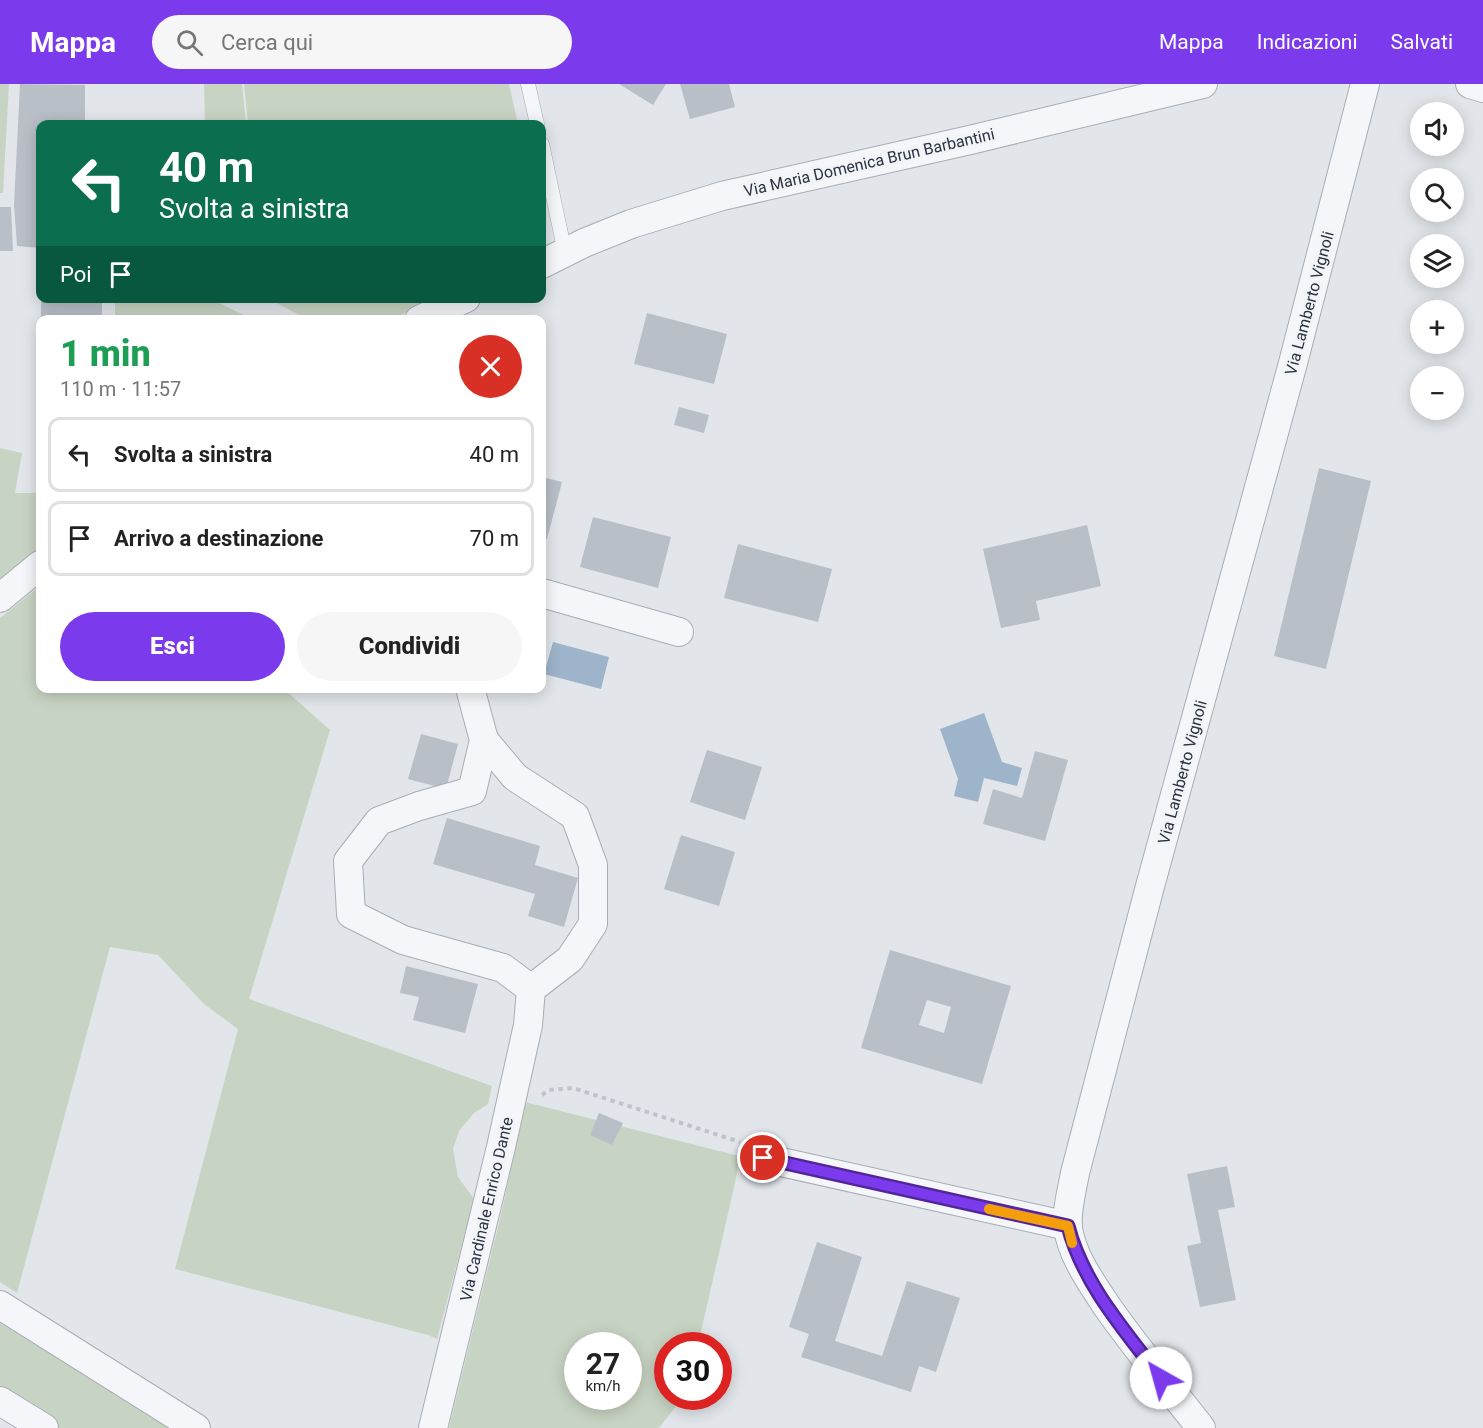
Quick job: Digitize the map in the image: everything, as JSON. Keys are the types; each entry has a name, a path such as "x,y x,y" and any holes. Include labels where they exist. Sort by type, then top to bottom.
{"street":[{"name":"Via Maria Domenica Brun Barbantini","path":"553,258 631,224 722,196 1203,84"},
{"name":"Via Lamberto Vignoli","path":"1201,1428 1122,1328 1091,1282 1072,1245 1068,1226 1075,1173 1149,890 1293,363 1365,84"},
{"path":"1470,84 1483,88"},
{"path":"429,315 455,303"},
{"path":"0,598 36,568"},
{"path":"546,594 679,632"},
{"path":"471,693 484,740 515,777 575,816 593,864 593,924 570,959 531,988 503,968 403,940 351,914 348,861 379,821 419,806 472,791 484,740"},
{"name":"Via Cardinale Enrico Dante","path":"434,1428 528,1025 531,988"},
{"path":"763,1158 1068,1226"},
{"path":"0,1305 196,1428"},
{"path":"0,1401 44,1428"}],"lane":[{"path":"528,84 536,120"},
{"path":"546,185 553,258"}],"path":[{"path":"534,1100 549,1090 573,1088 740,1142 763,1158"}],"green space":[{"path":"0,84 9,84 3,193 0,193"},
{"path":"204,84 242,84 246,120 205,120"},
{"path":"244,84 509,84 517,120 248,120"},
{"path":"115,303 219,303 244,315 115,315"},
{"path":"277,303 426,303 400,315 299,315"},
{"path":"0,448 22,453 15,493 36,493 36,556 0,586"},
{"path":"36,589 36,693 288,693 330,730 249,999 492,1086 488,1104 474,1113 459,1131 453,1149 458,1177 474,1199 437,1339 175,1269 238,1029 204,1004 158,955 110,947 17,1293 0,1282 0,618"},
{"path":"525,1102 739,1156 737,1174 701,1332 654,1332 654,1410 673,1410 659,1428 449,1428 503,1206"},
{"path":"0,1323 173,1428 57,1428 0,1393"}],"water":[{"path":"553,642 609,657 601,689 546,675"},
{"path":"984,713 1002,762 1022,768 1017,786 984,778 978,802 954,796 958,779 940,729"}],"building":[{"path":"20,84 85,85 85,120 36,120 36,248 17,246 14,205"},
{"path":"619,84 666,84 653,105"},
{"path":"680,84 729,84 735,107 690,119"},
{"path":"0,207 11,207 13,251 0,251"},
{"path":"41,303 102,303 102,315 41,315"},
{"path":"647,313 727,334 714,384 634,364"},
{"path":"679,407 709,415 704,433 674,425"},
{"path":"1319,468 1371,481 1326,669 1274,656"},
{"path":"546,478 562,482 546,539"},
{"path":"593,517 671,537 658,588 580,567"},
{"path":"1087,525 1101,586 1036,601 1040,620 1001,628 983,549"},
{"path":"738,544 832,569 818,622 724,598"},
{"path":"421,734 458,744 446,789 408,779"},
{"path":"707,750 762,767 745,820 690,802"},
{"path":"1035,751 1068,760 1045,841 983,824 993,789 1022,798"},
{"path":"447,818 540,846 535,865 578,878 564,927 528,916 535,894 433,864"},
{"path":"681,835 735,852 719,906 664,889"},
{"path":"890,950 1011,986 982,1084 861,1048","holes":["927,1000 951,1007 944,1033 919,1025"]},
{"path":"406,966 478,984 465,1033 413,1020 419,997 400,993"},
{"path":"599,1113 623,1123 612,1145 590,1135"},
{"path":"1227,1166 1235,1207 1218,1210 1236,1300 1200,1307 1187,1246 1201,1243 1187,1174"},
{"path":"817,1242 862,1257 835,1341 882,1356 907,1281 960,1298 936,1372 919,1366 911,1392 801,1357 809,1334 789,1327"}],"slow traffic":[{"path":"989,1209 1068,1226 1072,1243"}],"route":[{"path":"763,1158 1068,1226 1072,1245 1091,1282 1122,1328 1161,1378"}]}
